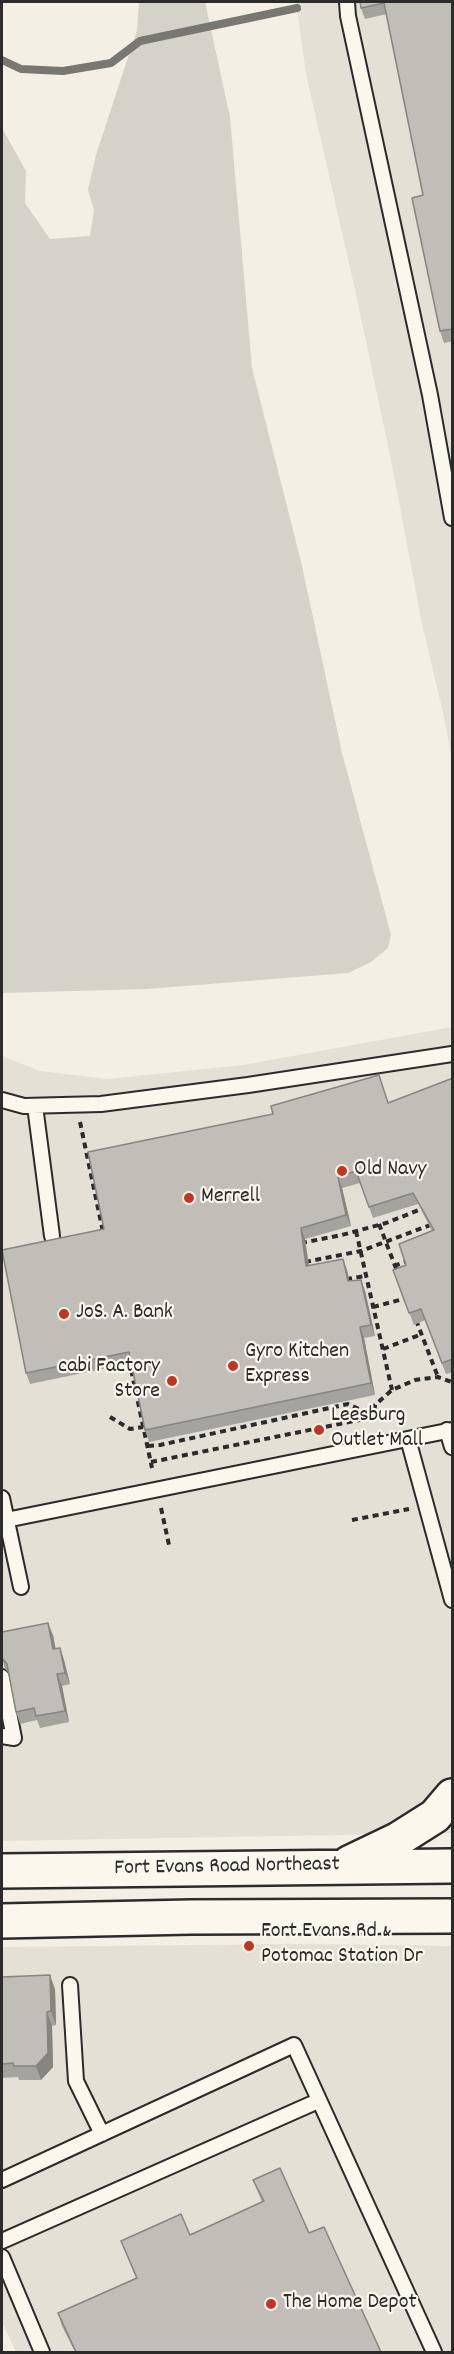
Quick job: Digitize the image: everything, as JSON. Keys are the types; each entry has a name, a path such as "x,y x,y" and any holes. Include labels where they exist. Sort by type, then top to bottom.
{"main road":[{"path":"342,1866 397,1840 435,1816 453,1796"},
{"name":"Fort Evans Road Northeast","path":"2,1871 453,1866"},
{"path":"2,1921 191,1917 453,1916"}],"lane":[{"path":"347,2 348,16 430,395 453,518"},
{"path":"2,1112 29,1106 101,1104 453,1054"},
{"path":"2,1100 29,1106"},
{"path":"29,1106 52,1236"},
{"path":"6,1520 450,1430 453,1447"},
{"path":"408,1439 453,1600"},
{"path":"2,1498 21,1587"},
{"path":"2,1677 8,1737"},
{"path":"70,1985 76,2080 102,2134"},
{"path":"2,2180 294,2045 434,2352"},
{"path":"2,2241 318,2101"},
{"path":"2,2257 42,2352"}],"path":[{"path":"71,1105 81,1124 105,1243"},
{"path":"300,1243 356,1231 430,1205"},
{"path":"303,1262 361,1251 443,1220"},
{"path":"379,1224 399,1277"},
{"path":"356,1231 392,1390"},
{"path":"394,1266 414,1258"},
{"path":"343,1280 366,1276"},
{"path":"403,1287 411,1307"},
{"path":"373,1307 407,1298"},
{"path":"414,1316 438,1377"},
{"path":"383,1349 422,1334"},
{"path":"129,1358 152,1465 374,1419"},
{"path":"374,1419 375,1405 392,1390 416,1380 438,1377 453,1382"},
{"path":"148,1446 348,1404 374,1419"},
{"path":"110,1418 130,1429 143,1426"},
{"path":"161,1508 169,1545"},
{"path":"352,1520 410,1509"}],"shaded area":[{"path":"139,2 205,2 230,117 252,368 302,566 342,753 391,935 388,948 371,962 348,973 147,989 2,993 2,128 26,171 25,203 50,239 90,236 94,210 88,190 96,155 137,30"},
{"path":"296,2 452,2 452,761 356,294 306,74"},
{"path":"452,1027 452,1833 2,1841 2,1056 40,1071 107,1079 243,1065"},
{"path":"302,1944 452,1946 452,2352 16,2352 2,2322 2,1947"}],"building":[{"path":"360,2 453,2 453,334 452,329 440,331 412,198 423,195 384,3 361,8"},
{"path":"379,1075 388,1103 453,1078 453,1359 442,1363 421,1309 409,1313 393,1270 406,1265 399,1244 434,1230 413,1193 369,1207 356,1171 338,1177 346,1215 301,1228 306,1266 343,1259 348,1281 361,1280 371,1325 360,1327 371,1383 145,1430 129,1352 26,1373 2,1250 104,1229 88,1152 273,1114 271,1106"},
{"path":"48,1623 53,1649 60,1648 65,1673 57,1674 65,1711 36,1716 34,1708 16,1712 7,1664 2,1658 2,1632"},
{"path":"50,1975 51,2011 47,2012 48,2053 36,2066 2,2064 2,1977"},
{"path":"280,2168 309,2233 324,2227 381,2352 76,2352 58,2313 137,2278 121,2241 181,2214 190,2235 264,2201 253,2180"}],"waterway":[{"path":"2,60 21,69 63,71 111,63 140,41 297,8"}],"place":[{"name":"Old Navy","path":"342,1171"},
{"name":"Merrell","path":"189,1198"},
{"name":"JoS. A. Bank","path":"64,1314"},
{"name":"Gyro Kitchen Express","path":"233,1366"},
{"name":"cabi Factory Store","path":"172,1381"},
{"name":"Leesburg Outlet Mall","path":"319,1430"},
{"name":"Fort Evans Rd & Potomac Station Dr","path":"249,1946"},
{"name":"The Home Depot","path":"271,2304"}]}
